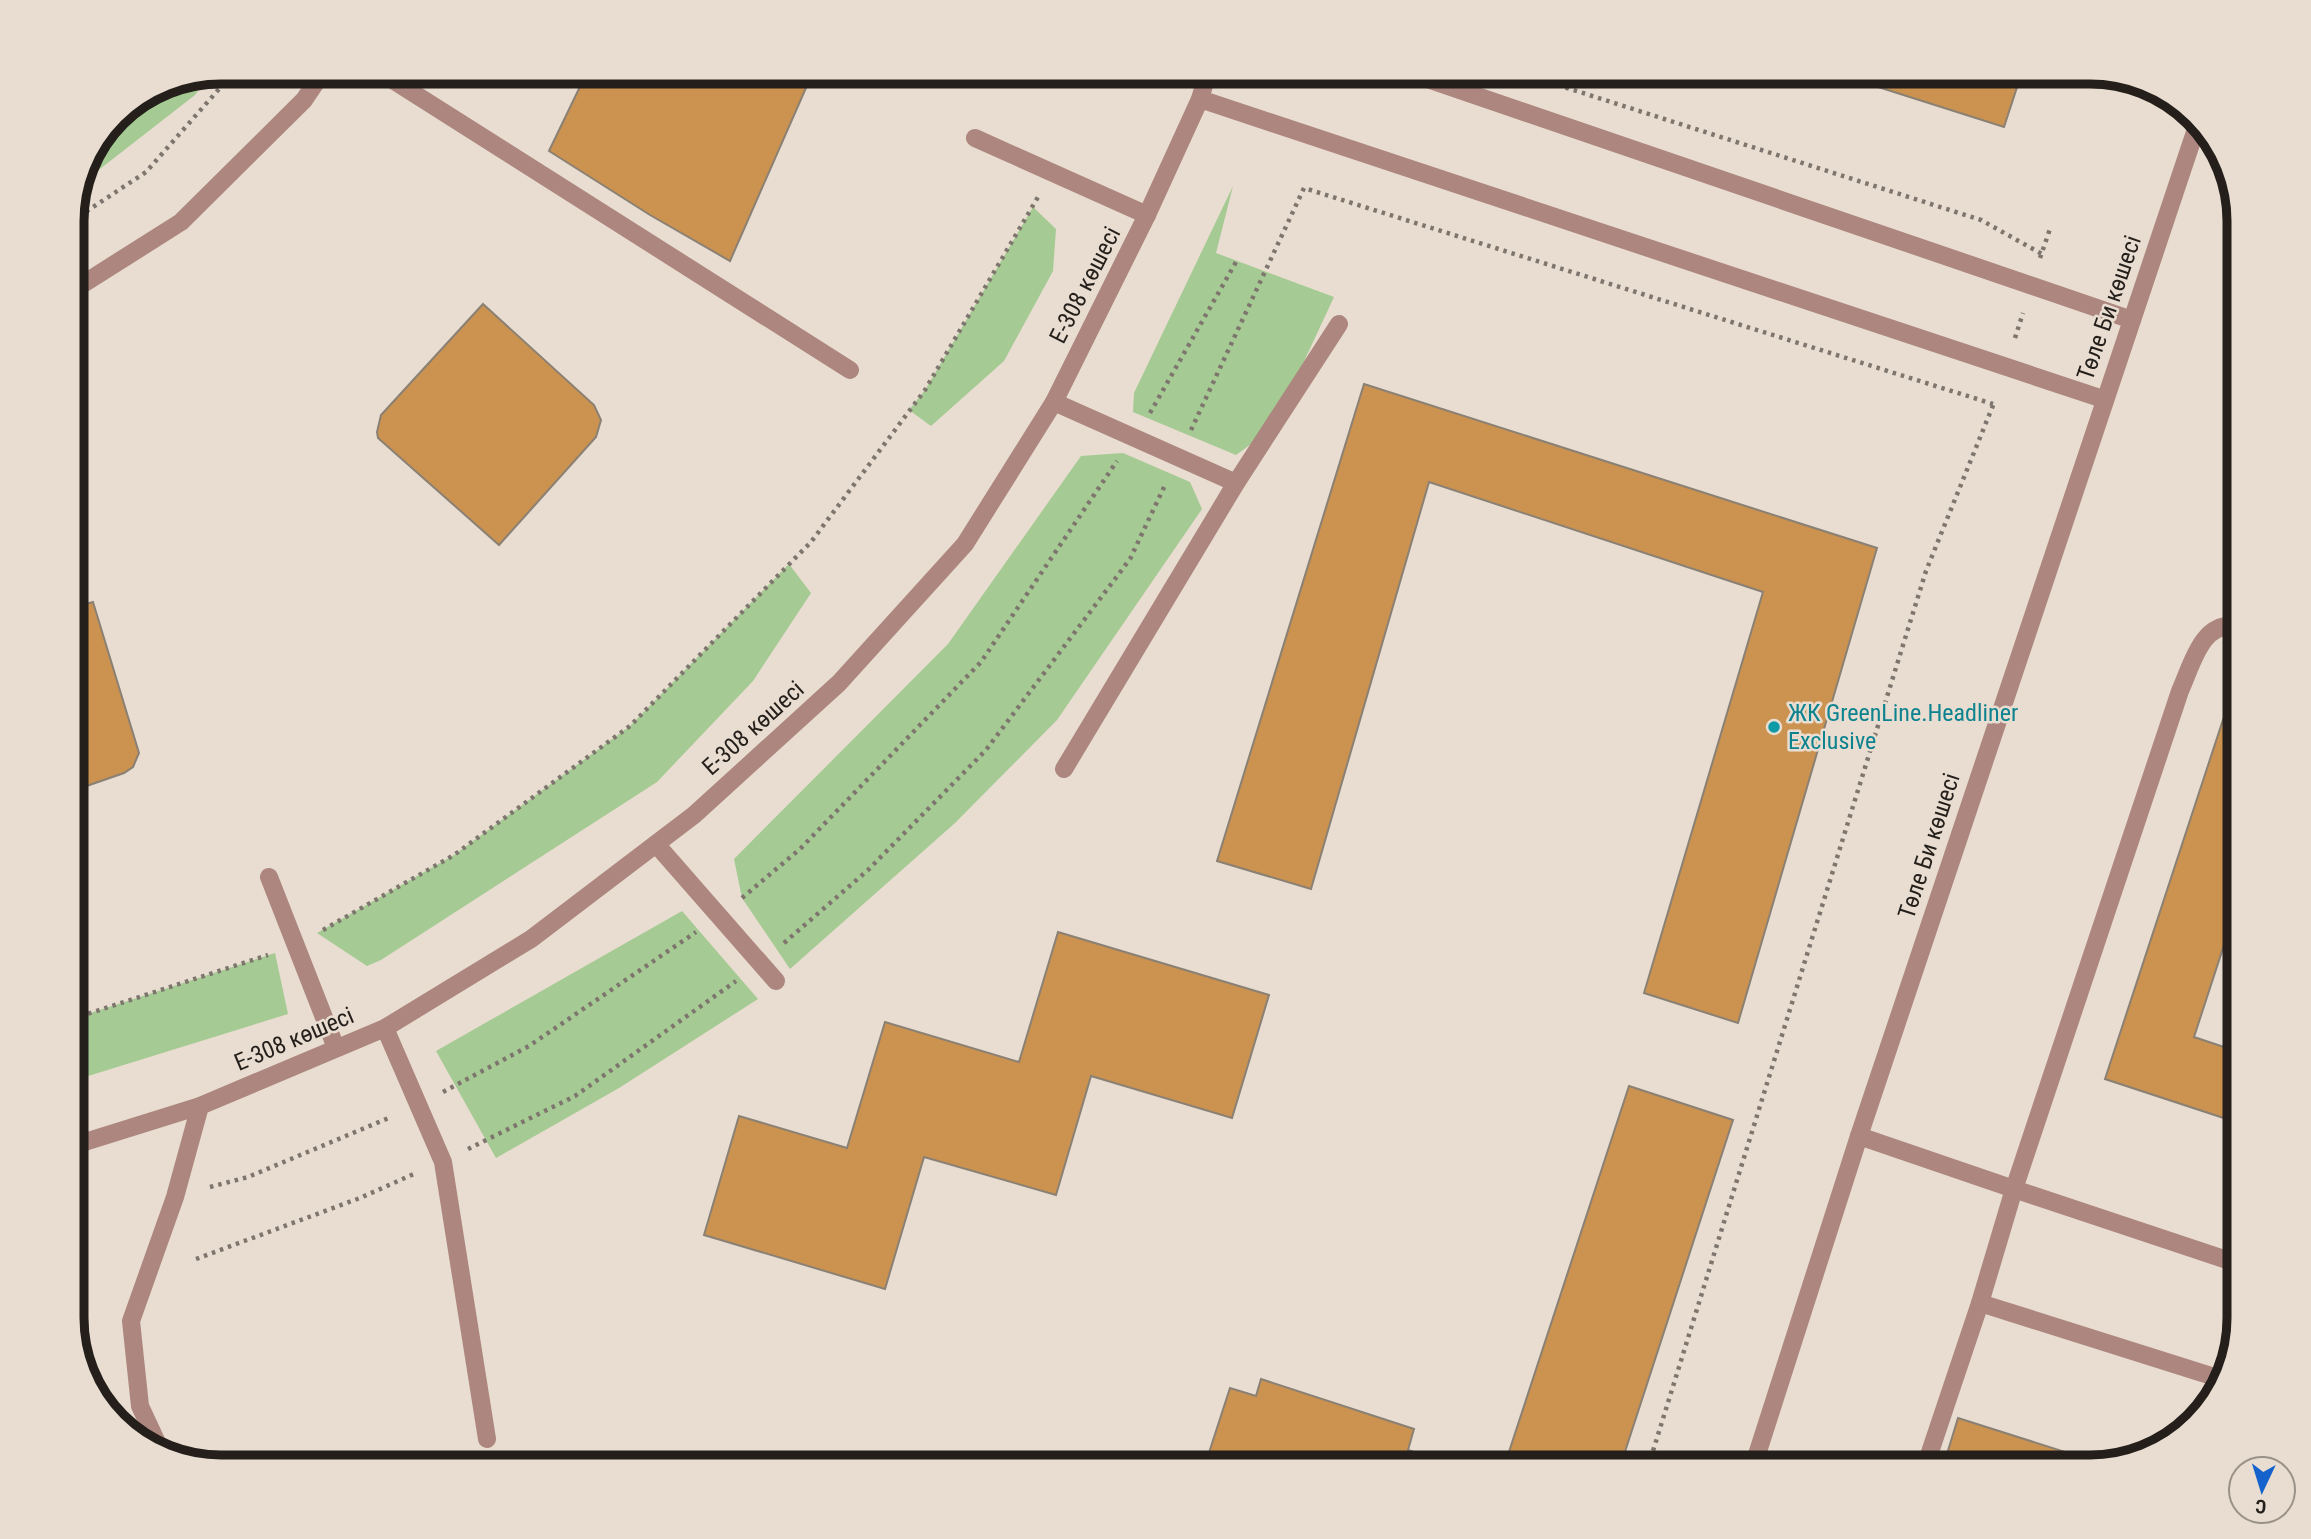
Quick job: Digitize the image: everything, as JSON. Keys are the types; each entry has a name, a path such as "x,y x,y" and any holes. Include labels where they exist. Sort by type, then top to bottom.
{"street":[{"path":"84,283 181,222 304,100 315,84"},
{"path":"399,84 850,370"},
{"name":"Е-308 көшесі","path":"84,1142 200,1106 385,1028 531,939 694,815 839,682 965,544 1054,402 1147,215 1204,84"},
{"path":"1442,84 2132,320"},
{"path":"1200,99 2103,400"},
{"name":"Төле Би көшесі","path":"1757,1455 1859,1136 2194,132"},
{"path":"975,138 1147,215"},
{"path":"1064,769 1236,482 1339,324"},
{"path":"1054,402 1236,482"},
{"path":"1929,1455 1980,1303 2014,1189 2180,691 2203,638 2215,629 2227,626"},
{"path":"656,844 776,981"},
{"path":"269,877 336,1048"},
{"path":"385,1028 443,1161 487,1439"},
{"path":"155,1438 140,1406 131,1321 175,1197 200,1106"},
{"path":"1859,1136 2227,1261"},
{"path":"1980,1303 2214,1377"}],"path":[{"path":"84,214 146,172 223,84"},
{"path":"1555,84 1981,220 2042,254"},
{"path":"84,1015 296,946 454,855 630,726 811,542 899,421 925,390 1050,172"},
{"path":"196,1259 360,1198 443,1161 575,1096 761,964 867,870 986,750 1130,559 1304,188 1993,404"},
{"path":"1652,1455 1926,571 1993,404 2051,226"},
{"path":"175,1197 248,1177 419,1105 529,1046 720,916 800,849 981,662 1134,437 1236,262"}],"green space":[{"path":"202,86 195,95 92,175 112,138 145,107 177,91"},
{"path":"1233,186 1216,253 1334,297 1273,428 1236,455 1133,412 1134,393"},
{"path":"1033,207 1056,229 1053,271 1004,361 931,426 909,410 925,390"},
{"path":"1123,453 1190,482 1202,509 1057,720 955,823 790,969 742,898 734,859 948,644 1081,456"},
{"path":"789,564 811,593 753,681 657,782 381,960 367,966 317,933 454,855 630,726"},
{"path":"682,911 758,999 619,1088 496,1158 436,1051"},
{"path":"275,953 288,1014 84,1077 84,1015"}],"building":[{"path":"581,84 808,84 730,261 650,215 549,151"},
{"path":"1869,84 2018,84 2004,127"},
{"path":"483,304 594,405 601,420 596,437 499,545 378,438 377,432 381,415"},
{"name":"ЖК GreenLine.Headliner Exclusive","path":"1364,384 1877,548 1738,1023 1644,993 1763,592 1429,482 1311,889 1217,861"},
{"path":"93,602 139,753 133,767 124,773 84,787 84,605"},
{"path":"2227,708 2227,936 2194,1037 2227,1048 2227,1119 2105,1079"},
{"path":"1058,932 1269,995 1232,1118 1091,1076 1056,1195 924,1157 885,1289 704,1235 739,1116 847,1148 885,1022 1019,1062"},
{"path":"1629,1086 1733,1120 1624,1455 1508,1455"},
{"path":"1261,1379 1414,1429 1408,1450 1423,1455 1208,1455 1230,1388 1256,1396"},
{"path":"1958,1418 2075,1455 1947,1455"}],"place":[{"name":"ЖК GreenLine.Headliner Exclusive","path":"1774,727"}]}
